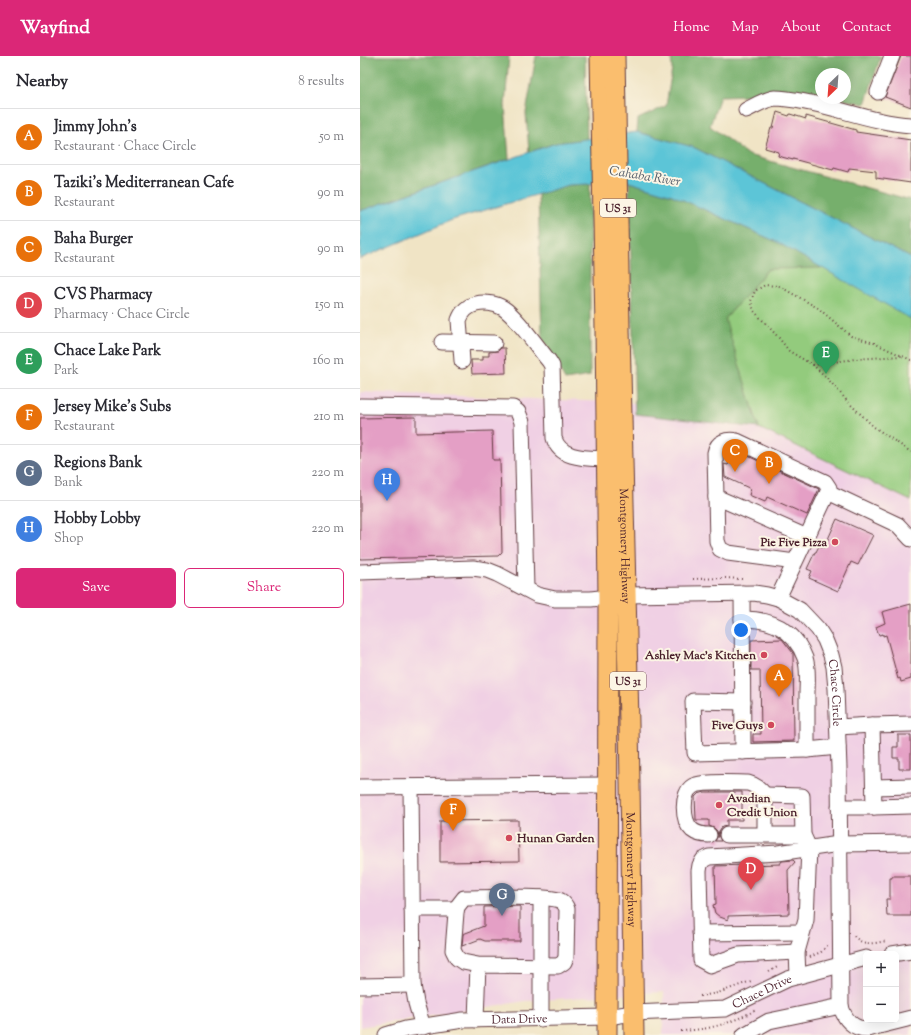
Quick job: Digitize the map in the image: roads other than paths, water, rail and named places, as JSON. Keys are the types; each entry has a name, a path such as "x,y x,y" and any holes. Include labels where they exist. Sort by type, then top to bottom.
{"main road":[{"name":"Montgomery Highway","path":"600,56 608,89 617,597 608,785 607,1026"},
{"name":"Montgomery Highway","path":"608,89 616,56"},
{"name":"Montgomery Highway","path":"612,328 606,459 629,723 634,1035"}],"street":[{"path":"878,92 892,56"},
{"path":"746,110 774,98 801,101 911,126"},
{"path":"462,361 459,320 461,314 472,305 480,303 496,304 504,309 552,366 554,438 556,445 560,450 568,454 579,457 606,459"},
{"path":"442,342 494,343"},
{"path":"360,406 513,408 518,412 522,422 526,589"},
{"path":"778,598 807,537 828,492 829,488 825,482 737,441 730,440 718,444 716,448 716,497 717,541 720,549 728,553 795,562"},
{"path":"828,492 898,525 911,539"},
{"path":"716,497 807,537"},
{"name":"Chace Circle","path":"360,572 473,568 487,570 498,574 536,595 555,600 754,593 778,598 800,610 818,629 825,640 834,667 838,727 841,1006"},
{"path":"742,593 743,752"},
{"path":"742,619 764,620 781,628 792,636 805,658 808,672 807,750"},
{"path":"743,702 693,701 695,753 807,750 838,747"},
{"path":"838,727 911,724"},
{"path":"872,725 874,807"},
{"path":"709,835 697,833 690,829 685,818 685,798 687,791 695,785 748,783 755,785 765,795 765,834"},
{"path":"360,787 608,785"},
{"path":"874,787 911,786"},
{"path":"411,787 413,985 416,1003 423,1027"},
{"path":"765,795 802,796 806,841 806,920 797,952 798,976"},
{"path":"839,807 911,806"},
{"path":"727,835 765,834 806,841 840,844 911,843"},
{"path":"797,952 738,955 710,965 700,960 699,871 700,864 703,860 709,857 778,853 806,841"},
{"path":"464,898 541,898 562,901 567,909 566,957 564,962 558,966 478,965 462,962 457,958 453,950 456,909 460,901 464,898"},
{"path":"541,898 541,1018"},
{"path":"412,909 456,909"},
{"path":"700,933 802,932"},
{"path":"899,953 911,951"},
{"name":"Chace Drive","path":"607,1026 633,1013 725,1009 788,979 863,959"},
{"path":"476,1020 478,965"},
{"path":"360,986 413,985"},
{"path":"744,1035 769,1021 841,1006 843,1015 860,1029 867,1029 911,1018"},
{"name":"Data Drive","path":"386,1035 406,1029 423,1027 452,1028 476,1020 541,1018 607,1026"}],"water":[{"name":"Cahaba River","path":"637,132 693,147 911,258 911,319 777,242 672,195 629,182 569,185 452,220 360,259 360,211 556,143"}],"place":[{"name":"Chace Lake Park","path":"826,374"},
{"name":"Baha Burger","path":"735,472"},
{"name":"Taziki's Mediterranean Cafe","path":"769,484"},
{"name":"Hobby Lobby","path":"387,501"},
{"name":"Pie Five Pizza","path":"835,542"},
{"name":"Ashley Mac's Kitchen","path":"764,655"},
{"name":"Jimmy John's","path":"779,697"},
{"name":"Five Guys","path":"771,725"},
{"name":"Avadian Credit Union","path":"719,805"},
{"name":"Jersey Mike's Subs","path":"453,831"},
{"name":"Hunan Garden","path":"509,838"},
{"name":"CVS Pharmacy","path":"751,890"},
{"name":"Regions Bank","path":"502,916"}]}
